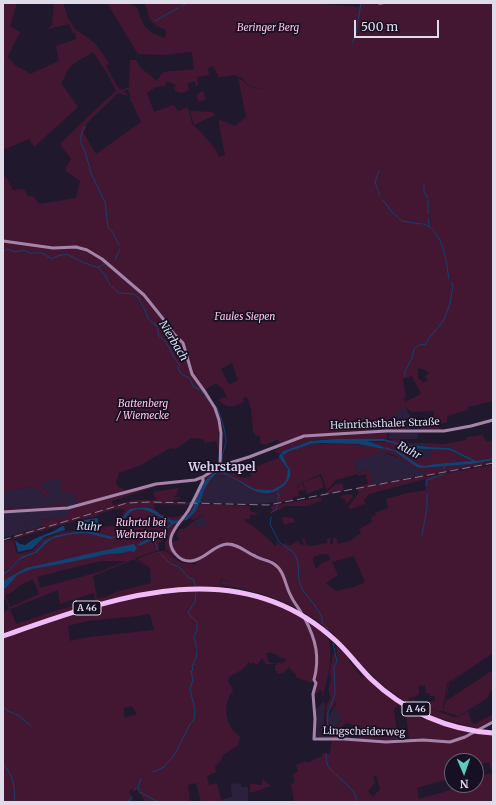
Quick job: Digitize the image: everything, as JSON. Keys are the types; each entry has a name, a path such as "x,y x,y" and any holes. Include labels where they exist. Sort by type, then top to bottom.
{"highway":[{"name":"A 46","path":"3,635 56,615 100,602 166,589 191,587 225,589 259,594 293,609 326,630 343,645 355,660 385,689 412,707 427,715 450,723 493,732"},
{"name":"A 46","path":"3,635 104,602 154,592 199,588 225,589"}],"main road":[{"path":"3,241 49,247 79,248 93,253 144,295 182,342 192,374 213,404 219,418 221,433 220,466"},
{"name":"Heinrichsthaler Straße","path":"3,512 68,508 129,490 156,484 191,481 203,477 220,466 249,458 296,439 309,436 386,431 441,431 468,427 493,420"},
{"name":"Lingscheiderweg","path":"203,477 203,481 186,514 171,536 171,545 175,554 183,560 196,560 218,547 230,544 239,546 254,556 270,562 278,567 291,597 306,620 315,641 317,664 314,680 316,683 314,694 314,739 390,742 424,740 447,742 461,739 473,734 493,722"}],"shaded area":[{"path":"405,407 410,416 410,429 405,429 397,423 392,422 390,417"},
{"path":"390,432 418,432 417,439 388,439"},
{"path":"410,443 426,443 427,447 424,448 432,450 432,458 412,458"},
{"path":"383,452 401,459 426,473 424,475 373,485 369,470 357,473 353,460"},
{"path":"214,476 228,477 253,491 272,494 276,493 276,502 258,504 200,503"},
{"path":"58,479 61,481 61,493 75,493 77,507 70,508 67,517 41,520 43,526 28,531 24,521 27,531 3,538 3,513 44,511 65,504 39,507 3,508 3,492 31,487 40,490 42,493 49,492 42,487 42,481"},
{"path":"202,516 207,525 195,529 194,528 196,525 194,521"},
{"path":"323,702 325,704 324,724 319,729 320,732 328,728 328,717 335,706 336,710 342,717 333,733 332,738 316,737 315,711"},
{"path":"241,783 241,787 248,787 248,802 213,802 232,797 231,784"}],"green space":[{"path":"3,3 17,3 10,26 20,32 7,58 15,65 30,74 59,61 56,46 76,39 75,33 73,33 69,24 48,29 52,25 54,3 63,3 68,18 75,29 95,43 109,63 106,66 117,86 121,90 129,87 130,60 136,60 141,68 157,81 163,72 194,69 192,52 164,55 138,54 107,3 132,3 132,6 137,7 141,19 146,27 153,33 165,38 166,30 153,23 145,3 310,3 359,7 360,3 493,3 493,401 468,407 468,410 447,416 447,422 439,425 440,430 421,430 421,422 427,422 427,418 434,417 434,411 412,412 405,407 390,418 392,422 397,423 405,420 405,429 410,429 387,432 387,440 403,439 404,443 410,443 412,458 432,458 432,450 427,449 450,450 473,462 440,464 425,466 425,468 493,460 493,463 424,476 493,465 493,653 449,683 446,701 493,670 493,690 489,693 488,698 458,716 443,711 448,683 469,668 447,683 442,711 438,711 426,705 427,702 435,701 435,696 430,696 430,693 426,693 425,685 419,686 419,694 415,697 409,698 408,703 380,683 344,644 322,624 309,615 281,601 251,591 220,585 219,591 251,595 288,609 304,620 315,644 316,669 312,683 296,677 296,673 295,674 289,667 283,673 277,674 277,671 275,671 275,665 278,664 275,664 265,664 262,658 257,665 253,662 252,664 249,662 243,669 229,677 228,681 233,690 226,707 228,722 233,731 241,737 237,746 223,755 221,760 215,766 216,772 207,776 209,785 217,783 221,800 201,802 196,783 188,785 190,802 146,802 136,789 134,792 132,789 129,791 133,799 131,802 3,802 3,613 9,609 3,594 3,542 13,539 14,535 27,531 24,520 28,531 43,527 41,520 67,517 70,508 77,507 75,493 61,493 61,481 58,479 42,482 42,487 51,494 42,496 40,490 31,487 3,492 3,174 13,190 24,189 28,197 33,196 39,204 76,198 80,181 65,170 71,159 60,144 116,91 108,75 93,52 72,65 61,83 78,107 34,147 29,139 3,150","holes":["213,66 219,77 235,75 242,78 249,86 269,90 250,87 238,77 246,117 235,126 218,119 225,155 219,157 216,150 192,124 187,107 178,111 174,105 154,112 147,93 156,87 165,86 167,81 176,85 174,90 182,93 189,90 187,84 195,81 196,86 198,85 197,77 209,75 208,68","128,90 131,97 129,97 141,122 96,154 83,132 86,128 86,124 118,93 129,96 123,91","232,363 238,380 231,384 228,383 221,369","418,368 429,373 425,377 428,380 424,383 418,378","412,376 421,394 405,402 404,398 406,397 403,379","216,383 223,389 228,399 225,397 218,400 225,405 236,405 244,402 243,398 247,397 251,408 253,431 256,436 259,435 261,444 265,445 278,439 281,447 275,450 276,453 281,453 280,452 316,440 335,439 387,441 367,441 384,447 383,449 360,445 332,443 304,446 283,455 282,454 281,457 250,469 251,477 240,478 239,473 229,473 217,470 212,472 204,481 191,506 187,510 186,509 184,514 176,517 165,516 155,510 154,504 189,505 191,503 173,502 173,500 180,499 180,497 173,497 177,495 176,493 178,492 178,488 154,492 154,497 156,497 156,500 135,500 113,505 112,501 152,488 152,486 129,493 128,490 118,487 116,482 119,473 139,466 170,448 176,449 191,438 203,439 205,443 216,441 219,453 218,432 220,432 217,415 206,389","383,452 395,456 425,473 423,475 373,485 369,470 357,473 353,461","220,470 255,489 272,490 272,493 257,491 231,477 217,473 206,487 200,503 195,500 207,479","321,474 327,490 336,480 357,474 358,476 366,474 368,484 355,488 359,493 348,507 351,509 365,504 370,516 375,513 376,515 371,517 372,522 359,529 361,533 350,541 338,544 336,538 333,538 333,544 330,544 330,538 327,539 327,543 312,546 306,545 305,539 302,539 304,544 302,546 298,541 289,546 286,543 282,546 278,543 275,546 257,529 245,522 245,519 250,519 250,515 260,514 250,511 250,506 200,504 214,476 223,476 260,494 267,495 275,493 276,503 292,500 293,497 299,496 298,491 305,490 302,483 298,484","425,479 426,490 386,499 388,508 370,515 364,500 369,494","116,509 125,510 117,525 62,532 42,539 33,550 19,554 16,552 14,539 81,519 97,516 101,513","207,513 202,516 207,525 195,529 194,527 196,525 194,521 184,529 180,529 177,534 179,540 171,542 170,537 168,537 165,543 165,550 181,561 195,563 197,566 182,563 166,551 154,552 138,558 149,567 135,559 158,550 159,543 166,537 171,536 172,538 178,529 177,526 179,527 181,523 191,518 193,520","321,554 329,555 330,560 322,563 316,569 313,561 314,557","354,556 365,582 354,587 336,591 326,583 338,575 332,562","132,560 135,560 150,568 151,583 119,591 97,599 93,576","102,561 126,561 99,572 40,588 37,577","33,579 39,594 10,607 5,595","58,590 60,604 94,593 95,600 16,624 10,609","150,614 154,630 89,637 70,641 68,626 87,621","269,652 287,660 280,664 281,662 275,664 269,662 266,654","132,706 137,714 124,718 124,708"]},
{"path":"203,91 206,99 199,102 196,95"},
{"path":"190,111 212,112 215,115 194,125"},
{"path":"483,435 486,442 493,440 493,458 476,461 450,448 427,447 426,443 444,444 466,440 467,437"},
{"path":"320,476 324,487 307,494 303,482"},
{"path":"342,483 344,491 324,494 336,484"},
{"path":"348,494 353,496 347,504 344,499 339,497"},
{"path":"321,497 321,501 306,506 286,506 270,514 272,510 271,506"},
{"path":"65,503 64,509 3,513 3,508 39,507"},
{"path":"282,517 294,518 294,522 284,525"},
{"path":"308,623 316,627 329,639 330,661 328,676 322,697 322,691 320,689 315,696 317,684 316,642"},
{"path":"336,643 350,659 349,661 362,678 364,678 352,663 352,660 407,708 406,711 408,709 474,732 472,733 478,732 493,734 493,802 294,802 291,784 295,783 293,774 298,771 296,765 306,761 307,763 322,756 322,753 330,754 333,733 342,718 336,710 336,701 332,709 330,708 329,710 327,727 320,731 326,724 326,706 331,697 329,689 331,676 329,675 333,654 335,654 336,660","holes":["398,705 406,714 409,739 398,741 394,709","346,723 360,726 359,739 341,738 342,726","376,775 380,789 373,797 368,791 374,784 376,785 373,777"]},
{"path":"412,699 454,717 458,717 468,711 472,723 475,724 493,714 493,721 479,728 463,725 436,717 412,706 410,703"},
{"path":"262,779 271,786 250,793 250,784 262,785"}],"water":[{"path":"335,439 383,439 409,446 404,455 408,447 384,441 367,441 384,447 383,449 358,444 322,443 311,444 283,455 281,452 310,441"},
{"path":"385,447 404,455 417,464 424,466 472,461 450,450 424,449 427,447 450,448 476,461 493,458 493,460 472,464 422,468 417,467 394,451 385,449"},
{"path":"280,453 283,455 290,470 290,476 286,484 278,491 262,493 254,491 233,478 217,473 206,487 200,503 194,503 198,493 207,479 215,472 220,470 255,489 272,490 280,486 285,482 288,469 279,457"},
{"path":"194,504 199,504 195,512 188,519 173,524 159,537 139,546 138,544 162,532 171,523 147,511 141,509 135,510 124,520 123,531 120,536 111,539 86,533 53,538 36,553 20,559 9,571 3,575 3,573 8,571 21,557 35,552 45,541 55,536 89,531 113,537 119,534 123,517 130,509 150,508 166,518 181,520 191,512"},
{"path":"97,518 98,524 82,525 83,520"},
{"path":"64,526 65,530 44,537 32,549 18,552 15,540 20,544 25,545 34,539"},
{"path":"134,544 137,548 134,552 130,551 108,554 32,569 17,575 6,588 3,589 3,581 26,568"}],"waterway":[{"path":"182,6 187,3"},
{"path":"356,33 361,3"},
{"path":"155,21 178,8"},
{"path":"352,43 356,35"},
{"path":"84,127 81,136 81,143 85,151 91,173 105,202 108,227 112,231 119,245"},
{"path":"379,171 375,182 380,196"},
{"path":"424,185 424,192 428,198"},
{"path":"383,200 391,211 402,221 421,224"},
{"path":"428,200 428,214"},
{"path":"428,218 429,226"},
{"path":"424,224 431,228 440,240 445,256 449,279"},
{"name":"Nierbach","path":"3,252 7,249 15,252 24,250 29,253 42,253 52,259 57,256 67,254 82,262 99,268 105,275 110,285 116,291 119,293 134,294 138,297 148,318 157,326 159,336 166,342 174,358 180,365 178,368 181,374 189,378 194,387 201,390 209,401"},
{"path":"115,260 120,249"},
{"path":"98,267 105,264"},
{"path":"405,376 405,371 412,358 414,349 419,345 426,344 444,320 450,303 453,285 451,282"},
{"name":"Nierbach","path":"215,405 221,417 226,438 222,460"},
{"name":"Ruhr","path":"406,446 427,448"},
{"name":"Ruhr","path":"444,465 444,470"},
{"path":"426,486 427,480 444,474"},
{"path":"277,501 280,495 277,494 278,492"},
{"name":"Ruhr","path":"200,502 202,494"},
{"path":"422,535 427,508 427,494"},
{"path":"271,513 277,509 277,505"},
{"path":"271,517 270,524 279,542 294,553 296,557 298,563 299,581 303,591 314,604 322,617 322,623 328,629 329,634"},
{"path":"155,541 158,550"},
{"path":"159,552 171,564 179,567 189,578 193,579 196,587"},
{"path":"196,592 195,602 188,613 197,622 197,630 194,637 197,649"},
{"path":"327,736 328,713 335,694 334,666 337,662 333,643"},
{"path":"153,772 164,767 175,754 194,719 195,710 190,689 193,680 191,671 193,670 192,665 194,665 197,651"},
{"path":"3,707 18,715 31,726"},
{"path":"326,754 326,762 328,766 350,787 356,797 357,802"},
{"path":"3,764 9,772 13,782 15,792 14,802"},
{"path":"139,790 138,787 141,779"},
{"path":"140,792 158,802"},
{"path":"127,802 132,797"}],"railway":[{"path":"3,540 127,503 150,502 268,505 493,463"}],"district":[{"name":"Wehrstapel","path":"222,468"}],"park label":[{"name":"Beringer Berg","path":"268,28"},
{"name":"Faules Siepen","path":"245,317"},
{"name":"Battenberg / Wiemecke","path":"143,410"},
{"name":"Ruhrtal bei Wehrstapel","path":"141,528"}]}
